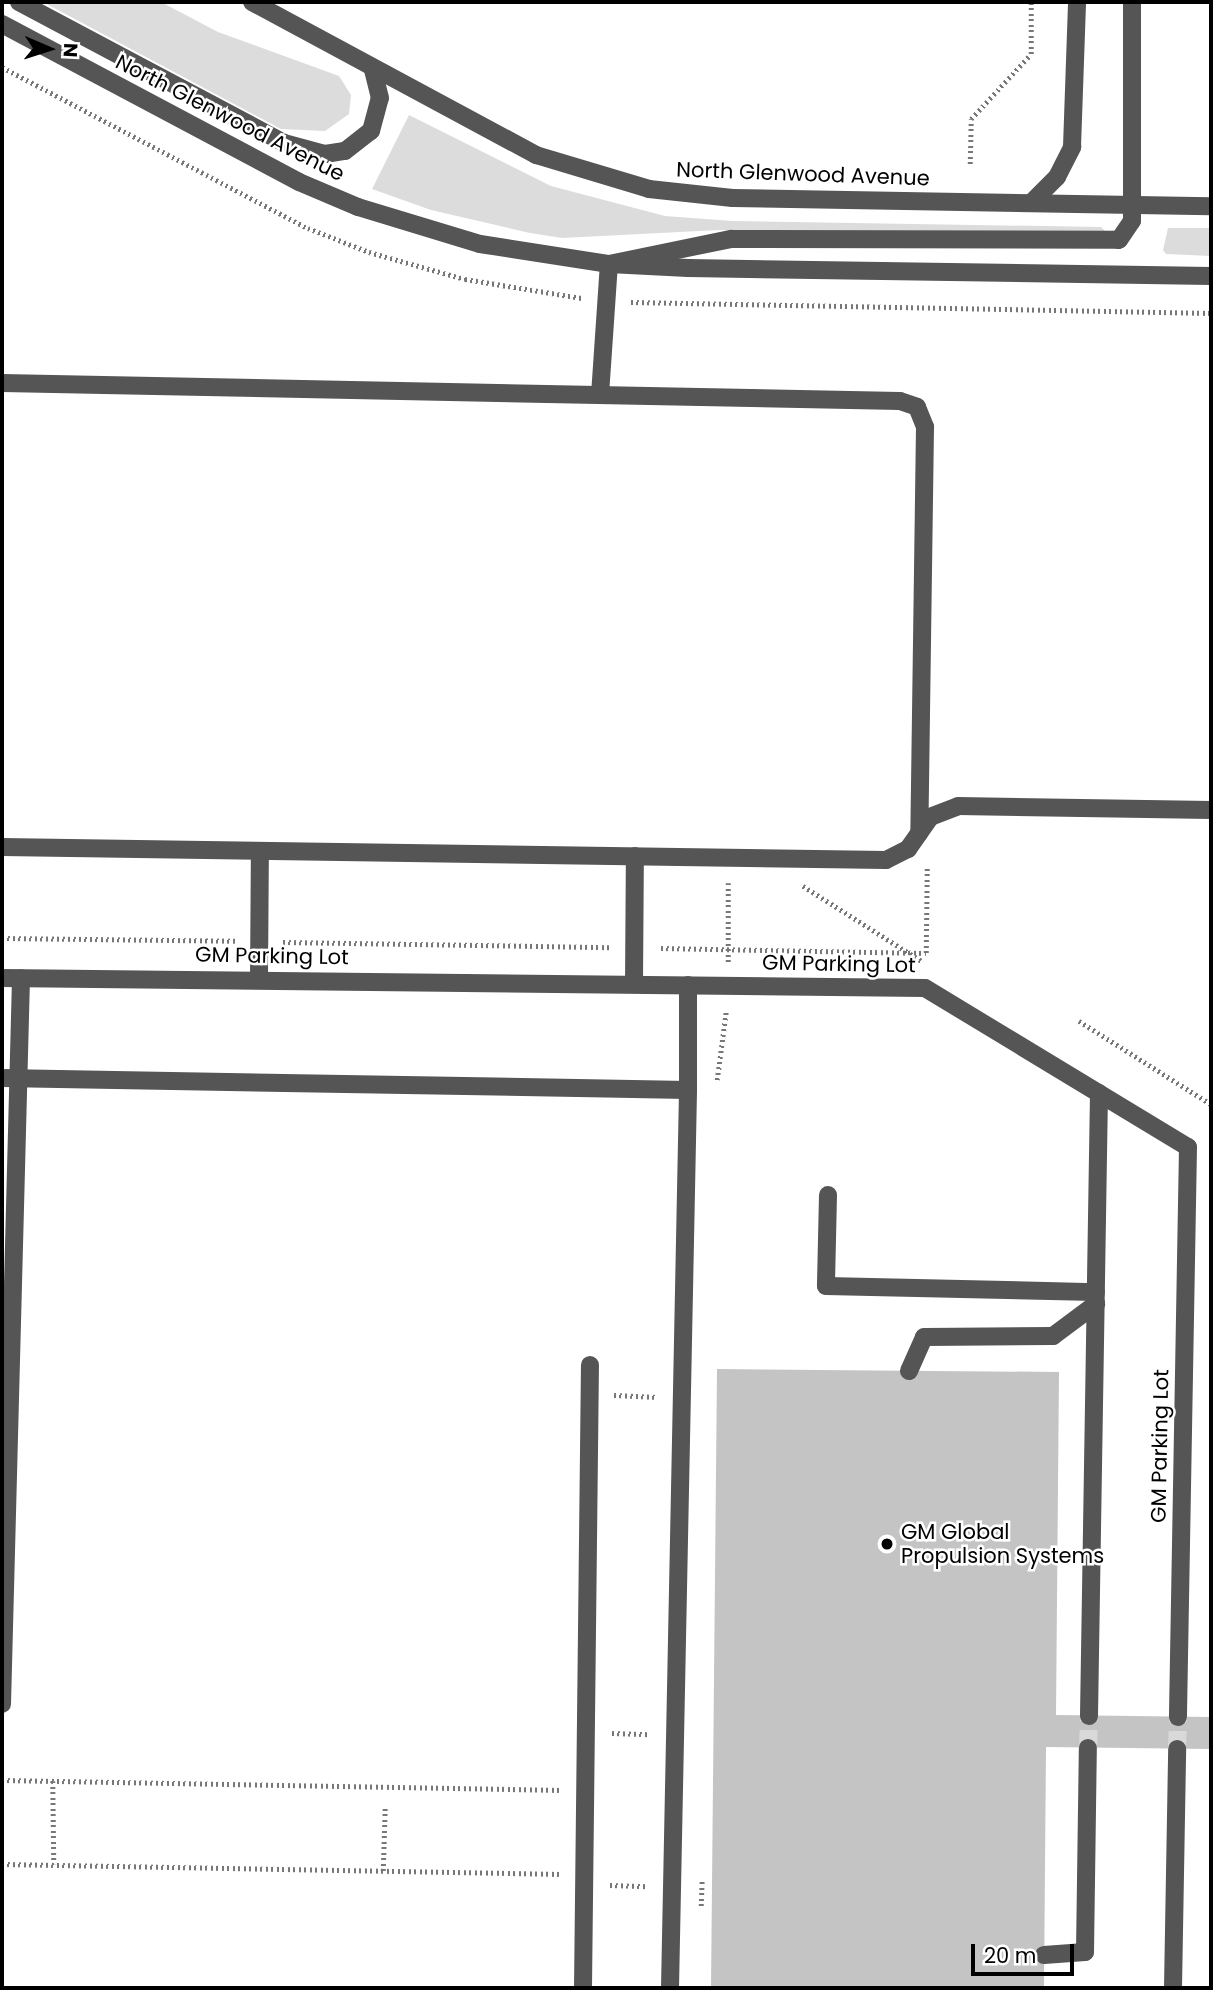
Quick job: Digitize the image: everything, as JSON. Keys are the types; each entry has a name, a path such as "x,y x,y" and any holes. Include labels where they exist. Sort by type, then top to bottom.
{"street":[{"name":"North Glenwood Avenue","path":"19,2 284,143 325,154 345,151 371,131 380,98 373,70"},
{"name":"North Glenwood Avenue","path":"252,2 373,70 536,155 649,189 733,198 1211,206"},
{"path":"1031,203 1057,177 1072,147 1077,2"},
{"path":"1132,2 1132,205"},
{"name":"North Glenwood Avenue","path":"2,24 243,155 358,207 480,244 609,264 1211,276"},
{"name":"North Glenwood Avenue","path":"609,264 731,239 1106,243 1127,233 1132,205"},
{"path":"600,395 609,264"},
{"path":"2,383 900,401 917,407 925,427 919,833"},
{"path":"2,847 886,860 908,849 930,817 958,806 1211,810"},
{"path":"259,979 260,851"},
{"path":"634,984 635,856"},
{"name":"GM Parking Lot","path":"2,978 926,988 1188,1147 1178,1717"},
{"path":"2,1704 10,1079 21,978"},
{"path":"670,1988 688,985"},
{"path":"10,1079 688,1090"},
{"path":"1089,1716 1099,1093"},
{"path":"828,1195 826,1286 1096,1298"},
{"path":"909,1371 924,1337 1053,1336 1096,1298"},
{"path":"583,1988 590,1365"},
{"path":"1044,1955 1085,1952 1088,1748"},
{"path":"1173,1988 1177,1749"}],"path":[{"path":"970,164 971,119 1031,54 1031,2"},
{"path":"637,303 1211,313"},
{"path":"2,938 926,953 927,863 919,833"},
{"path":"717,1084 727,985 726,858"},
{"path":"715,884 740,884"},
{"path":"789,885 801,885 932,967"},
{"path":"1079,1021 1211,1104"},
{"path":"590,1395 662,1397"},
{"path":"609,1733 658,1734"},
{"path":"2,1780 587,1791"},
{"path":"53,1781 54,1864"},
{"path":"383,1871 385,1807"},
{"path":"2,1864 564,1874 586,1880 654,1886"},
{"path":"701,1912 702,1873"}],"shaded area":[{"path":"43,2 161,2 218,32 339,76 351,95 349,114 325,131 281,129"},
{"path":"409,115 551,186 665,216 733,221 1101,227 1105,231 1101,235 719,230 562,238 530,233 431,210 372,189"},
{"path":"1168,228 1211,228 1211,256 1166,254 1163,250"}],"building":[{"name":"GM Global Propulsion Systems","path":"717,1369 1059,1372 1056,1715 1211,1717 1211,1749 1046,1747 1044,1988 711,1988"}],"tunnel":[{"path":"1088,1748 1089,1716"},
{"path":"1177,1749 1178,1717"}],"place":[{"name":"GM Global Propulsion Systems","path":"887,1544"}]}
